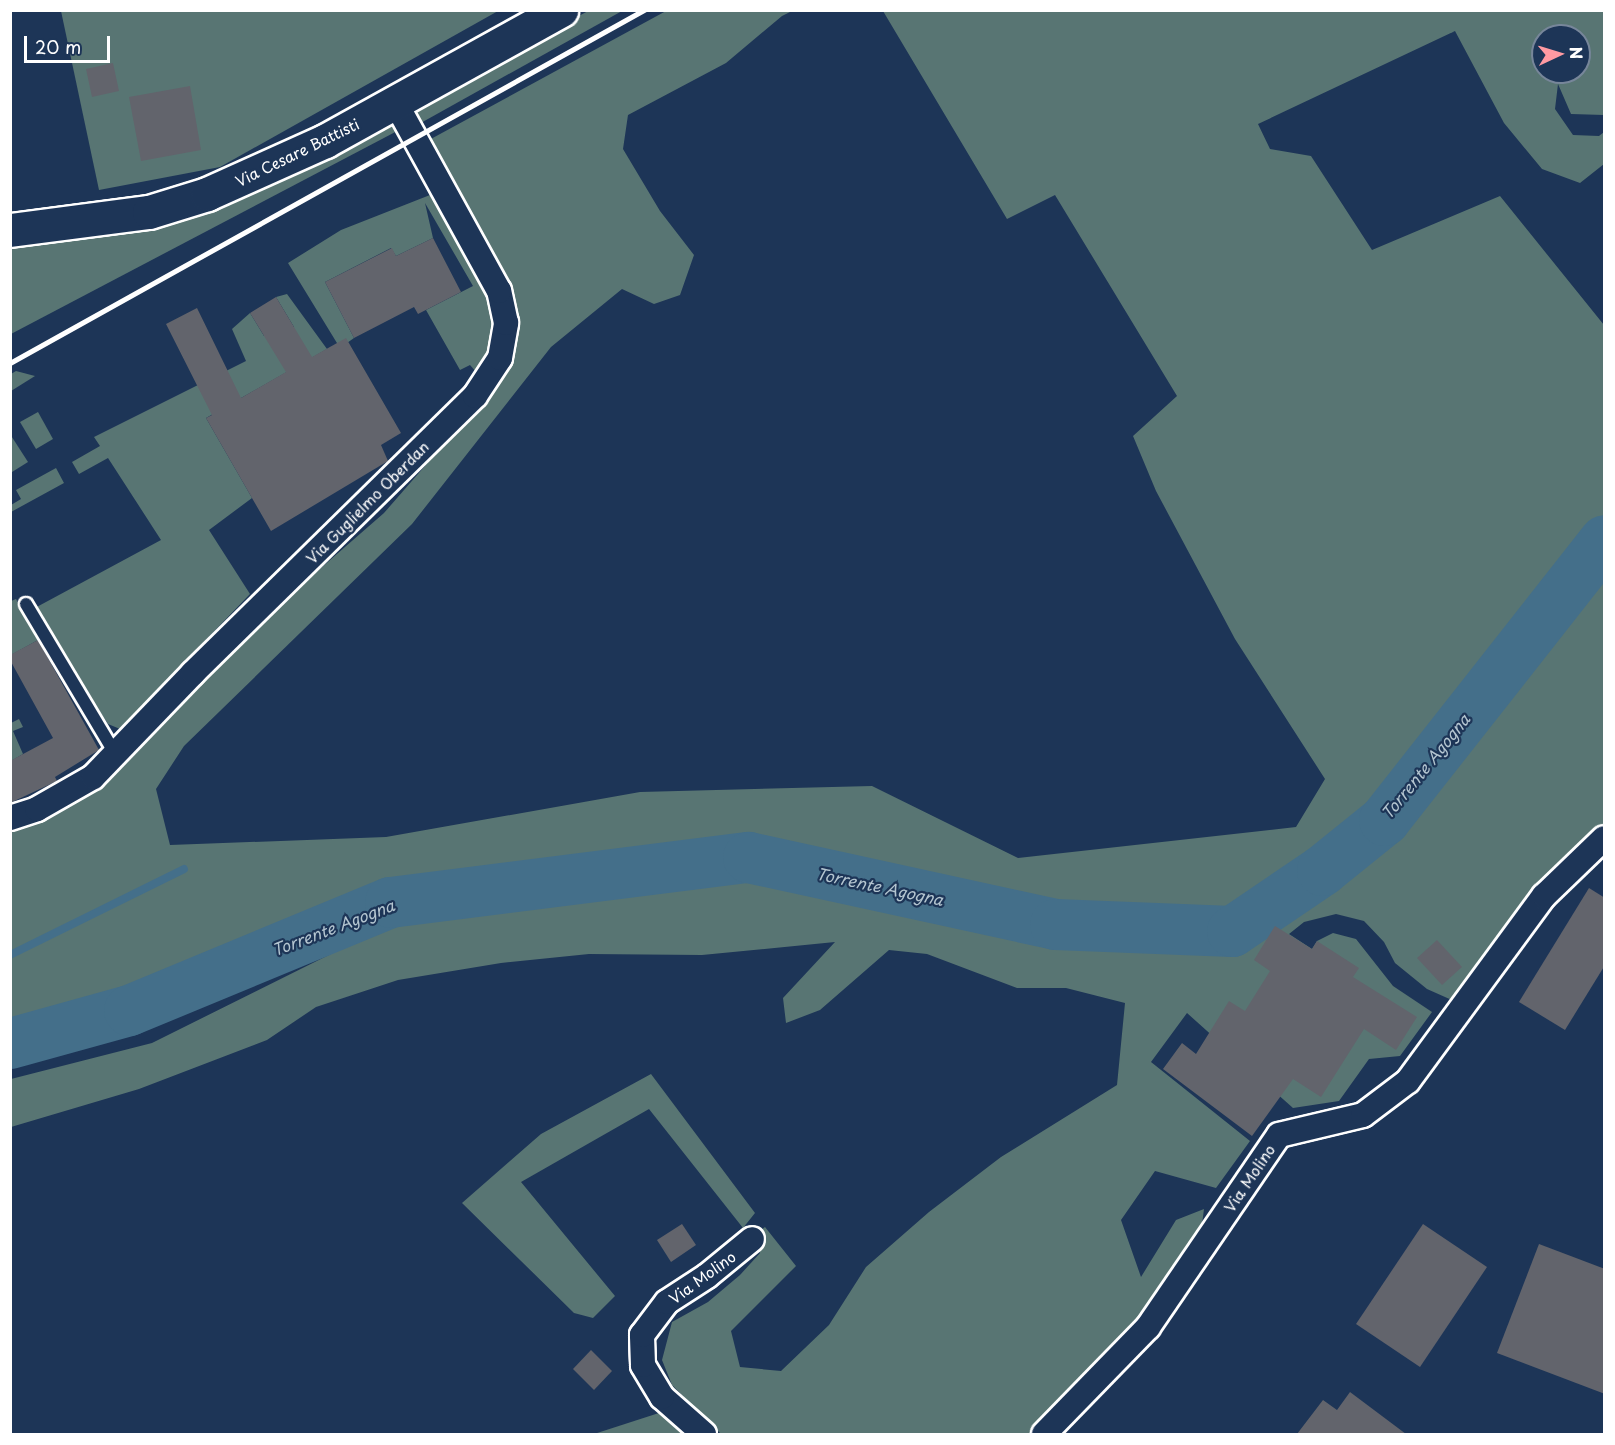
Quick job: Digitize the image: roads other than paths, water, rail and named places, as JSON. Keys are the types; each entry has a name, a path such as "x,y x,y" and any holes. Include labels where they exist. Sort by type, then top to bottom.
{"street":[{"name":"Via Cesare Battisti","path":"10,230 149,212 207,194 325,141 561,10"},
{"name":"Via Guglielmo Oberdan","path":"10,818 37,809 93,777 193,673 475,396 500,357 506,323 499,291 395,102"},
{"name":"Via Molino","path":"1044,1434 1148,1327 1279,1135 1363,1115 1408,1082 1544,896 1605,838"},
{"name":"Via Molino","path":"704,1434 662,1396 644,1365 642,1335 667,1302 707,1276 752,1239"}],"lane":[{"path":"26,604 116,755"}],"waterway":[{"name":"Torrente Agogna","path":"10,1043 129,1010 390,902 748,857 1055,924 1232,931 1322,870 1384,820 1604,540"},
{"path":"10,955 184,869"}],"railway":[{"path":"10,363 644,10"}]}
